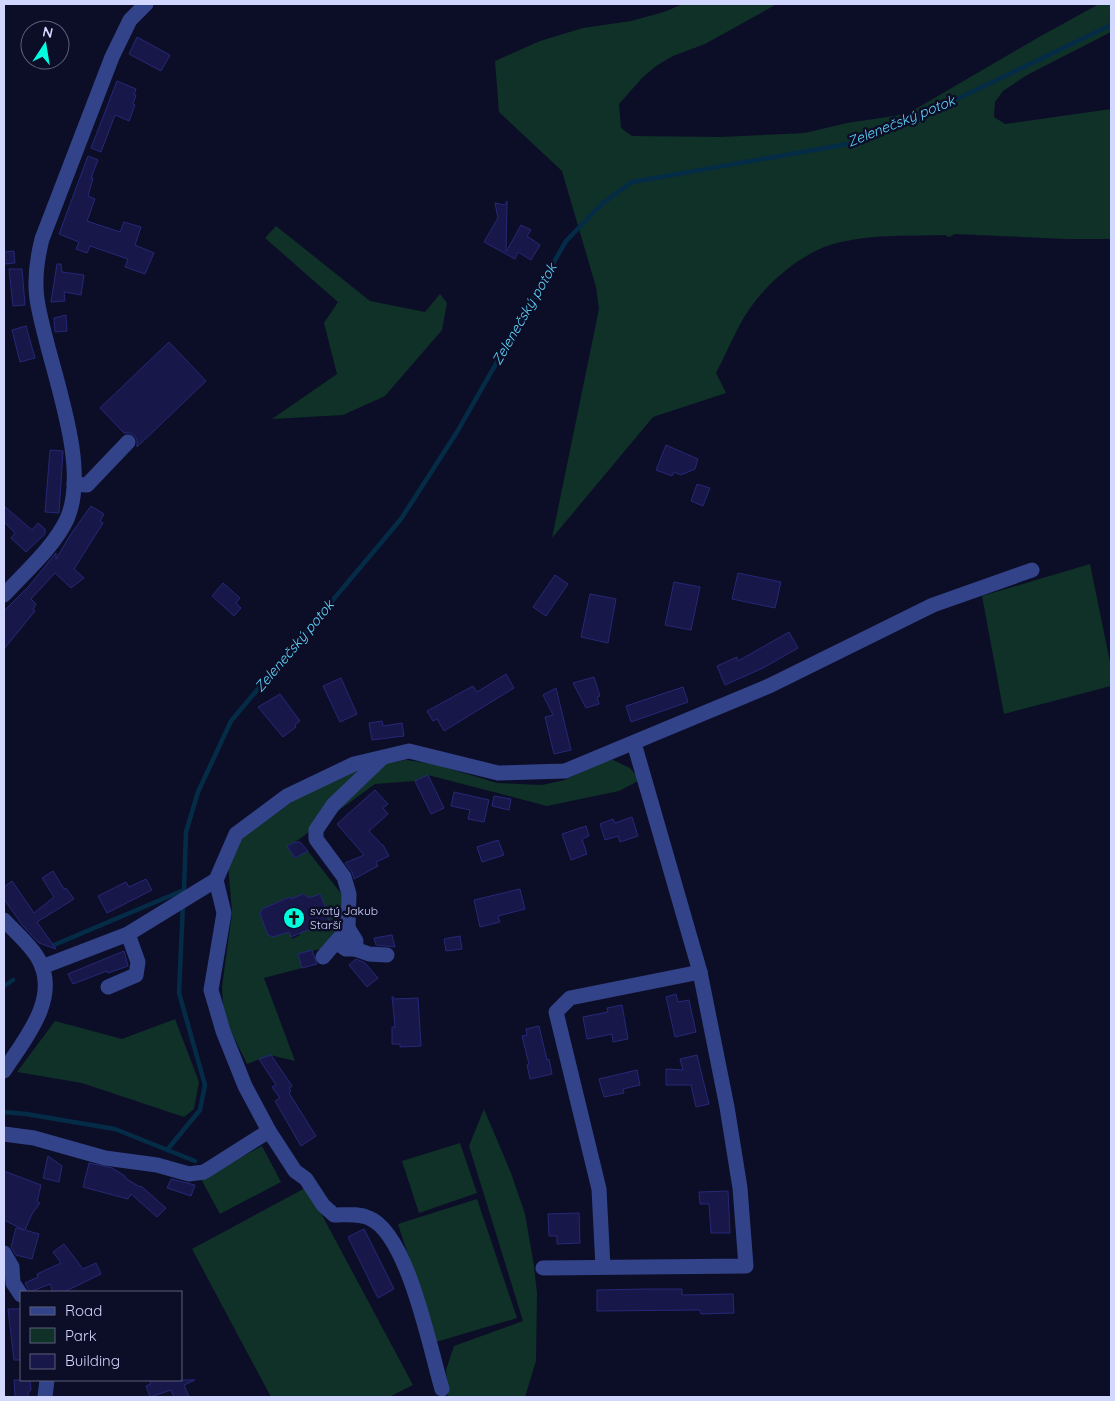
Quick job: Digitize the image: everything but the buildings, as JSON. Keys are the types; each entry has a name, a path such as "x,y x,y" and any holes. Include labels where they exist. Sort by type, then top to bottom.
{"street":[{"path":"7,585 41,555 63,526 70,509 74,484 73,452 70,436 41,321 37,297 36,268 38,255 48,220 112,57 130,20 146,4"},
{"path":"74,484 87,485 128,442"},
{"path":"42,966 128,934 216,880 236,834 288,796 354,764 409,750 498,773 566,771 769,686 933,605 1032,570"},
{"path":"543,1268 746,1266 740,1188 727,1107 700,972 634,743"},
{"path":"355,949 356,941 348,928 349,894 344,878 316,839 316,830 333,805 383,757"},
{"path":"216,880 224,913 211,990 223,1031 244,1086 295,1172 306,1179 323,1205 334,1215 355,1214 370,1218 382,1227 398,1249 419,1302 442,1388"},
{"path":"4,920 34,952 42,966 45,990 40,1013 4,1071"},
{"path":"323,957 348,928"},
{"path":"108,987 136,976 138,962 128,934"},
{"path":"336,942 346,949 387,955"},
{"path":"603,1267 599,1189 556,1012 570,998 700,972"},
{"path":"4,1134 34,1138 105,1158 157,1165 189,1174 204,1172 269,1131"},
{"path":"4,1253 12,1267 8,1284 20,1295"},
{"path":"44,1397 46,1381"}],"green space":[{"path":"683,4 777,4 705,44 673,56 656,66 642,78 619,104 621,128 632,136 721,137 805,133 847,123 907,114 1099,4 1111,4 1111,32 1027,75 1003,91 995,102 994,117 1005,124 1111,109 1111,239 955,234 949,237 945,235 893,236 854,239 817,250 794,264 774,281 757,299 745,316 716,373 726,393 653,417 552,538 599,309 596,287 562,171 499,112 495,61 540,41 583,28 631,21 664,12"},
{"path":"276,226 370,301 425,312 440,294 447,303 442,330 385,396 343,415 272,419 337,374 324,323 338,302 265,238"},
{"path":"1090,564 1111,667 1111,686 1004,714 982,596"},
{"path":"609,758 630,768 640,780 619,791 547,806 428,775 415,781 375,784 298,840 288,845 294,857 307,850 343,896 339,926 321,949 298,954 302,968 264,978 295,1061 270,1055 247,1064 228,1025 223,1007 222,987 232,913 228,863 239,840 300,796 359,768 406,760 434,764 497,783 542,785 565,780","holes":["303,894 309,898 320,894 329,921 318,926 298,929 300,935 292,939 290,933 285,933 273,905 289,897 291,899"]},
{"path":"175,1019 199,1082 194,1109 184,1117 82,1083 17,1072 55,1021 122,1039"},
{"path":"484,1109 511,1173 525,1214 534,1266 537,1293 536,1361 525,1397 448,1397 446,1370 454,1346 523,1321 469,1146"},
{"path":"460,1143 477,1193 419,1213 402,1161"},
{"path":"262,1146 281,1182 220,1214 201,1179"},
{"path":"307,1187 413,1385 389,1397 271,1397 192,1249"},
{"path":"477,1199 517,1318 436,1342 398,1224"}],"waterway":[{"name":"Zelenečský potok","path":"54,945 184,890 186,832 198,792 231,721 401,519 457,432 566,241 603,203 632,182 848,144 957,99 1111,25"},
{"name":"Zelenečský potok","path":"167,1150 200,1110 205,1085 179,993 183,904"},
{"name":"Zelenečský potok","path":"4,986 13,980"},
{"name":"Zelenečský potok","path":"4,1112 115,1129 195,1161"}],"place":[{"name":"svatý Jakub Starší","path":"294,918"}]}
